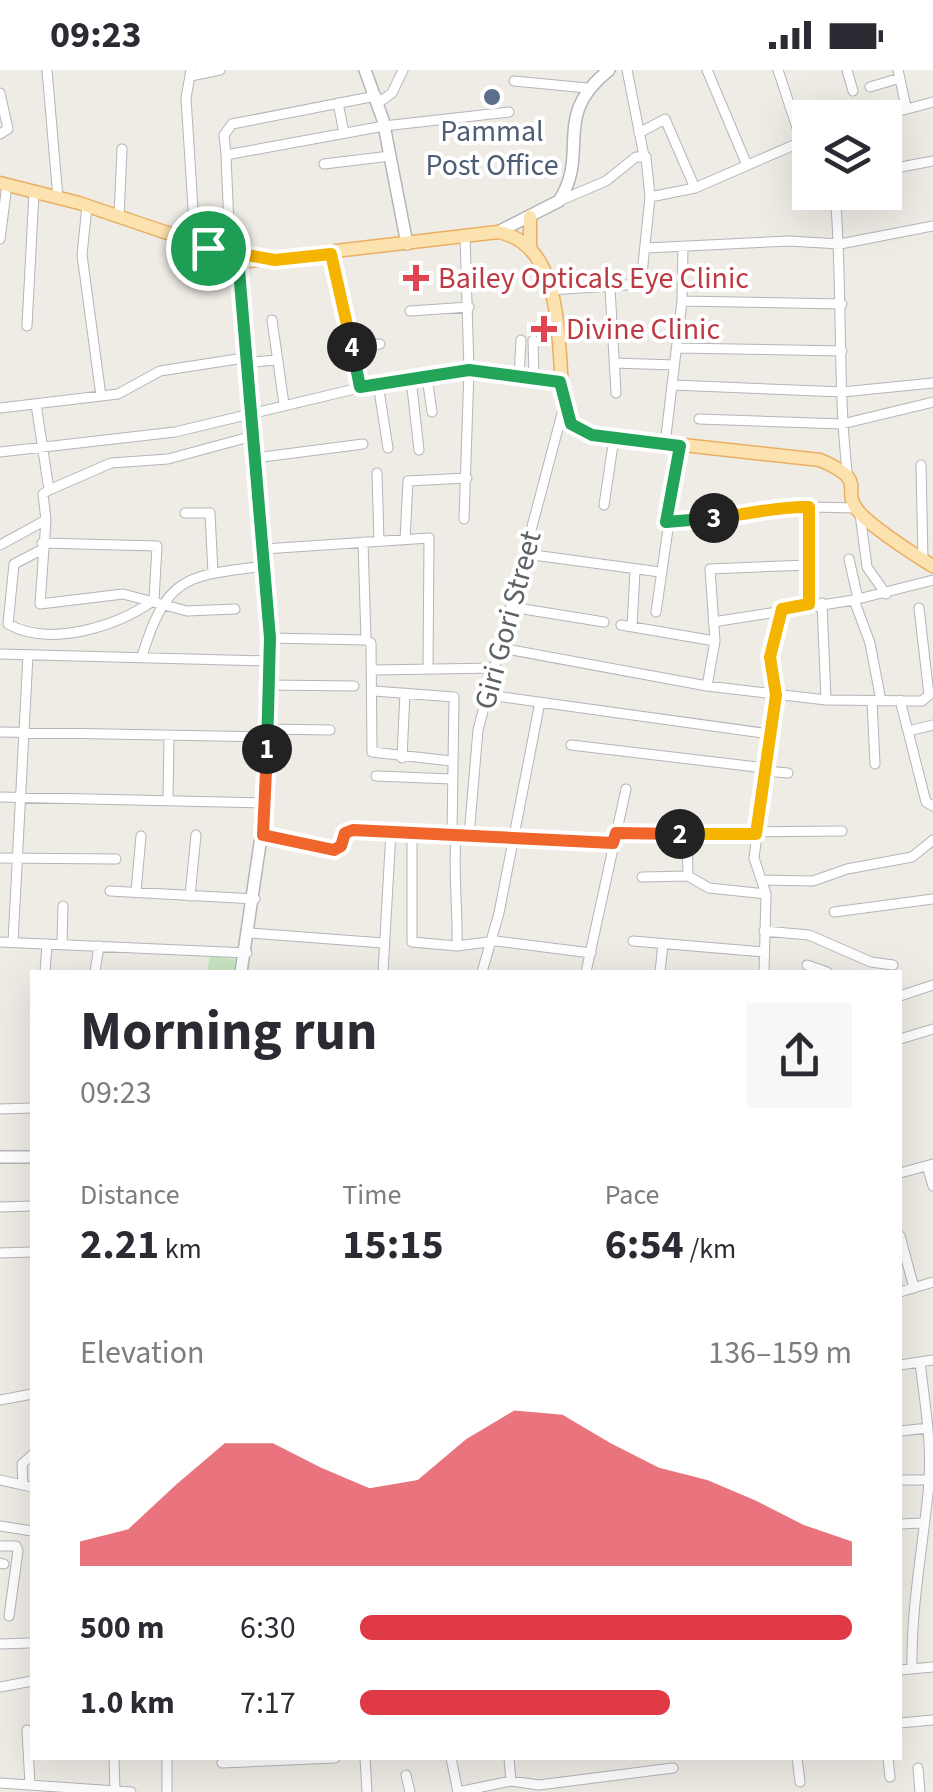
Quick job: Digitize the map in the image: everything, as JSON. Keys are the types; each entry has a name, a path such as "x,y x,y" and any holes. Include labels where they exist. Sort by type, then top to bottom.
{"main road":[{"path":"4,184 119,216 195,240 208,248 275,260 498,232 530,246"},
{"path":"530,217 530,246 550,290 560,382 571,424 592,435 820,460 847,471 858,511 928,563"}],"street":[{"path":"47,70 58,198"},
{"path":"195,240 186,98 191,73 220,70"},
{"path":"365,70 384,126 407,244"},
{"path":"242,970 255,899 266,803 270,638 224,134 232,124 338,103 377,100 392,92 404,70"},
{"path":"559,202 573,167 574,119 587,88 610,70"},
{"path":"550,290 641,284 650,197 628,70"},
{"path":"706,70 747,165"},
{"path":"778,70 792,104"},
{"path":"847,70 853,91"},
{"path":"870,88 899,74 906,108"},
{"path":"514,81 587,88"},
{"path":"0,93 8,129 0,134"},
{"path":"902,109 933,102"},
{"path":"338,103 344,133"},
{"path":"226,155 384,126 509,112"},
{"path":"640,133 665,119 696,188"},
{"path":"650,197 696,188 792,145"},
{"path":"119,216 122,148"},
{"path":"324,164 390,156"},
{"path":"498,232 606,181 636,156 644,156"},
{"path":"902,167 933,161"},
{"path":"0,239 4,184"},
{"path":"27,326 34,192"},
{"path":"87,206 82,255 100,396"},
{"path":"837,210 842,424 847,471"},
{"path":"646,248 790,242 840,244 933,226"},
{"path":"464,519 470,308 465,236"},
{"path":"656,612 672,445 672,385 682,302 683,247"},
{"path":"331,254 360,387"},
{"path":"610,288 616,393"},
{"path":"682,302 842,304"},
{"path":"410,311 470,308"},
{"path":"272,320 284,404"},
{"path":"520,378 521,340"},
{"path":"533,340 534,380"},
{"path":"352,349 380,344"},
{"path":"677,348 842,352"},
{"path":"0,408 131,391 160,371 244,360 276,360"},
{"path":"614,364 674,365"},
{"path":"0,452 175,432 360,387 469,370 560,382"},
{"path":"427,377 432,412"},
{"path":"411,379 419,450"},
{"path":"672,385 842,392 933,382"},
{"path":"378,384 388,448"},
{"path":"699,419 842,424 933,402"},
{"path":"36,404 49,490"},
{"name":"Giri Gori Street","path":"469,836 478,730 564,406"},
{"path":"222,418 227,443"},
{"path":"236,609 187,611 123,594 44,606 38,600 46,520 42,494 111,463 168,460 253,436"},
{"path":"604,505 614,438"},
{"path":"255,458 363,444"},
{"path":"921,465 928,563"},
{"path":"377,473 379,541"},
{"path":"405,540 408,480 466,478"},
{"path":"666,522 755,514 776,506 858,511 868,568 886,594"},
{"path":"809,507 809,604"},
{"path":"185,513 210,514 212,573"},
{"path":"0,544 46,520"},
{"path":"264,549 429,538 428,669"},
{"path":"364,542 366,640"},
{"path":"142,656 157,602 157,546 41,546 14,564 9,578 8,624 18,630 60,633 129,618 157,602 186,580 264,566"},
{"path":"526,554 660,572"},
{"path":"849,559 856,600 870,642 876,701 875,764"},
{"path":"707,686 715,641 710,569 807,564"},
{"path":"635,571 626,626 715,641"},
{"path":"713,622 809,604 856,600 933,580"},
{"path":"822,604 826,700"},
{"path":"512,607 604,622"},
{"path":"500,648 776,695 826,700 925,700 929,695 919,608"},
{"path":"764,970 766,894 754,858 776,695 770,657 782,609"},
{"path":"270,638 366,640 372,644 372,752 452,762"},
{"path":"0,654 270,661"},
{"path":"13,942 28,655"},
{"path":"374,670 495,668"},
{"path":"269,686 354,686"},
{"path":"374,691 454,697 452,892 458,906 457,946"},
{"path":"402,758 405,693"},
{"path":"488,694 770,734"},
{"path":"900,700 926,802 933,806"},
{"path":"483,970 540,702"},
{"path":"908,730 933,726"},
{"path":"0,732 169,737 330,730"},
{"path":"168,799 169,737"},
{"path":"570,745 788,773"},
{"path":"919,778 933,775"},
{"path":"376,776 452,779"},
{"path":"587,970 626,789"},
{"path":"0,797 266,803"},
{"path":"263,835 334,850 341,846 345,833 391,831 512,838 842,831"},
{"path":"383,970 391,831"},
{"path":"412,832 410,941 457,946 490,942 591,953"},
{"path":"688,834 688,876"},
{"path":"190,896 196,835"},
{"path":"136,892 141,836"},
{"path":"763,880 813,881 846,868 912,857 933,840"},
{"path":"0,858 116,859"},
{"path":"642,877 688,876 709,888 766,894"},
{"path":"110,890 255,899"},
{"path":"834,912 933,899"},
{"path":"0,903 14,904"},
{"path":"62,944 63,906"},
{"path":"764,930 809,935 872,962 893,965"},
{"path":"250,933 383,943"},
{"path":"633,941 764,952"},
{"path":"0,942 246,953"},
{"path":"46,970 47,944"},
{"path":"660,970 664,944"},
{"path":"95,970 98,946"},
{"path":"807,965 821,970"},
{"path":"902,995 933,985"},
{"path":"902,1037 933,1029"},
{"path":"0,1109 30,1108"},
{"path":"0,1157 30,1157"},
{"path":"902,1172 930,1164 933,1186"},
{"path":"0,1207 30,1206"},
{"path":"902,1243 914,1288"},
{"path":"0,1254 30,1252"},
{"path":"902,1291 932,1285"},
{"path":"902,1364 933,1360"},
{"path":"920,1362 931,1493 922,1523 906,1670 933,1667"},
{"path":"0,1400 30,1394"},
{"path":"902,1432 928,1428"},
{"path":"0,1480 28,1486 22,1464 30,1458"},
{"path":"902,1480 928,1480"},
{"path":"902,1524 922,1523"},
{"path":"0,1526 30,1531"},
{"path":"0,1546 16,1546 18,1550 10,1616"},
{"path":"902,1575 916,1574"},
{"path":"902,1618 914,1618"},
{"path":"0,1644 29,1643"},
{"path":"0,1688 30,1681"},
{"path":"902,1723 933,1720"},
{"path":"27,1730 30,1785"},
{"path":"114,1760 116,1790"},
{"path":"167,1760 168,1792"},
{"path":"222,1763 290,1760"},
{"path":"365,1760 368,1792"},
{"path":"451,1760 458,1792 511,1781 540,1788 673,1768"},
{"path":"509,1760 511,1781"},
{"path":"797,1760 800,1782"},
{"path":"888,1760 890,1777"},
{"path":"918,1768 920,1792"},
{"path":"406,1775 410,1792"},
{"path":"0,1783 132,1792"}],"green space":[{"path":"210,956 235,959 235,970 207,970"}],"place":[{"name":"Pammal Post Office","path":"492,97"},
{"name":"Bailey Opticals Eye Clinic","path":"416,278"},
{"name":"Divine Clinic","path":"544,329"}],"route":[{"path":"208,248 275,260 331,254 360,387 469,370 560,382 571,424 592,435 680,446 666,522 755,514 776,506 809,507 809,604 782,609 770,657 776,695 756,834 616,833 613,843 353,830 342,836 341,846 334,850 263,835 270,638 238,258 208,248"}]}
